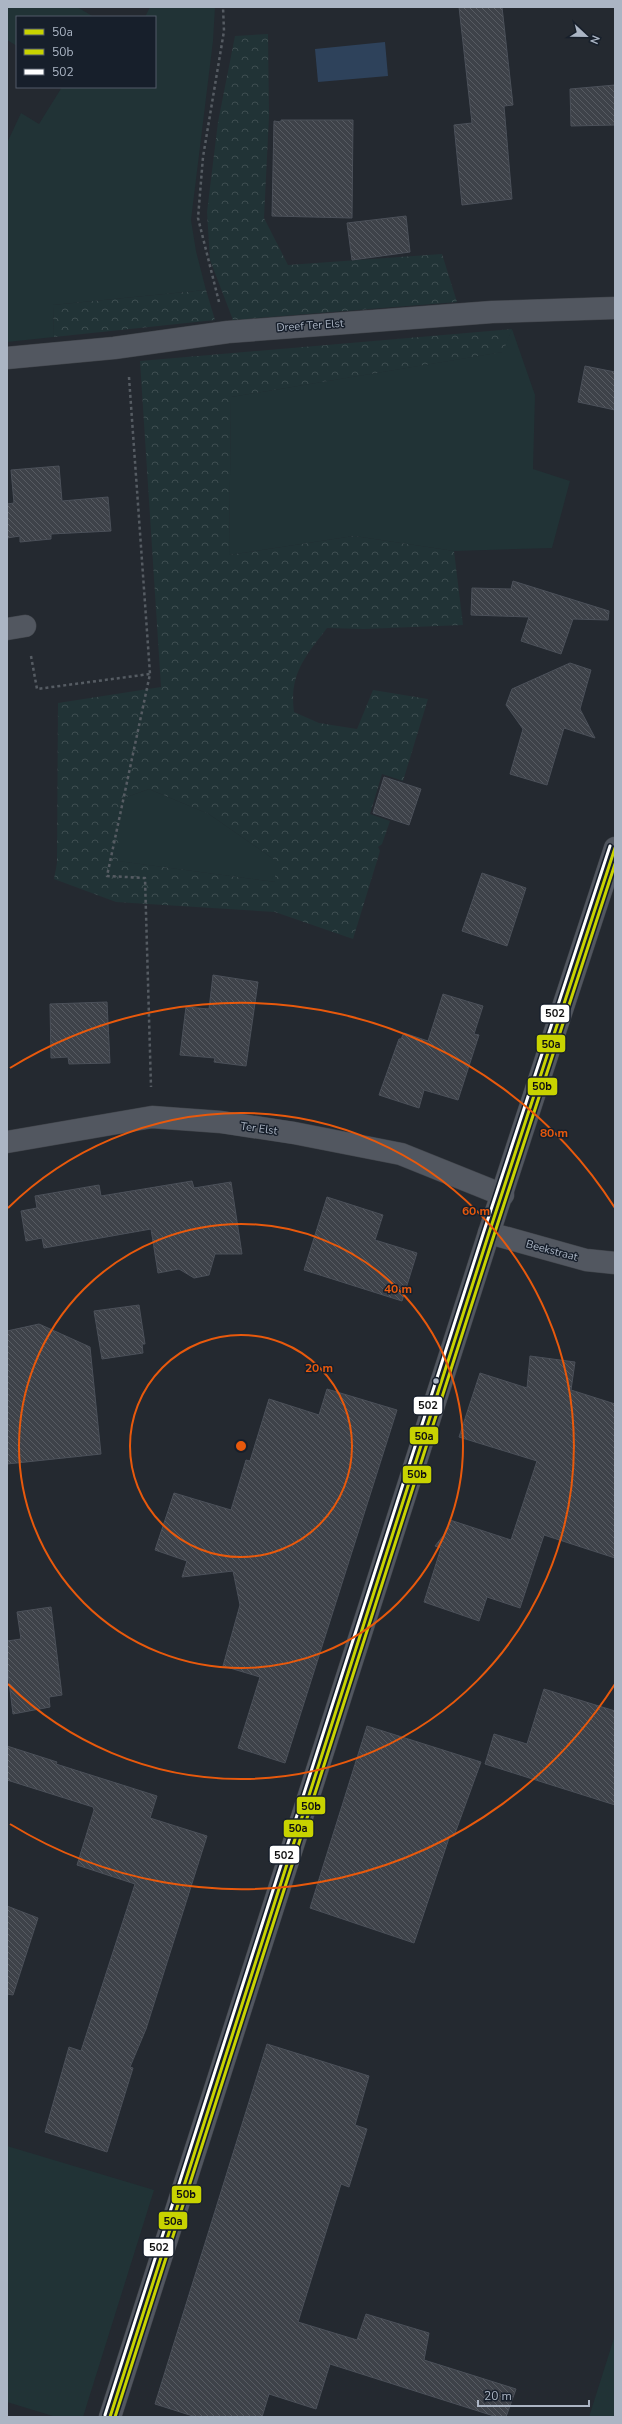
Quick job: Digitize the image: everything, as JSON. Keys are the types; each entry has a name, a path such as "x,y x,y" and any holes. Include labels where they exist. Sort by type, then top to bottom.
{"street":[{"name":"Dreef Ter Elst","path":"7,358 127,346 228,332 492,312 615,308"},
{"path":"110,2417 489,1233 503,1195 615,848"},
{"name":"Ter Elst","path":"7,1142 152,1117 221,1122 294,1132 401,1154 503,1195"},
{"name":"Beekstraat","path":"489,1233 586,1260 615,1263"}],"path":[{"path":"223,7 224,31 203,157 198,218 213,286 228,332"},
{"path":"127,346 150,674 107,876 145,878 152,1117"},
{"path":"16,628 37,689 150,674"}],"green space":[{"path":"7,7 77,7 92,16 16,16 16,45 7,40"},
{"path":"150,7 215,7 213,41 191,220 196,251 206,290 53,305 54,337 7,342 7,143 21,113 39,124 61,88 156,88 156,16 146,16"},
{"path":"268,34 269,116 264,218 288,265 442,254 457,302 233,320 210,260 207,212 218,122 235,36"},
{"path":"206,290 215,320 54,337 53,305"},
{"path":"512,329 535,395 533,469 570,481 552,548 454,551 354,536 229,555 231,397 502,352"},
{"path":"512,329 503,352 231,397 229,555 354,536 454,551 463,625 364,629 327,628 306,657 296,676 293,699 294,712 319,723 357,729 373,690 428,699 403,781 382,774 370,814 390,821 382,844 378,847 380,851 353,939 275,912 116,902 54,879 57,863 58,703 161,687 140,361","holes":["149,789 209,814 275,860 275,882 118,861 121,799"]},
{"path":"149,789 209,814 275,860 275,882 117,861 121,799"},
{"path":"7,2146 154,2190 83,2417 56,2417 7,2402"},
{"path":"615,2335 615,2417 589,2417"}],"water":[{"path":"385,42 388,76 318,82 315,49"}],"building":[{"path":"459,7 502,7 513,105 504,106 512,199 462,205 454,125 472,123"},
{"path":"615,85 615,125 571,126 570,89"},
{"path":"281,120 353,120 352,218 272,216 274,121 281,122"},
{"path":"406,216 410,252 352,260 347,223"},
{"path":"585,366 615,372 615,410 578,402"},
{"path":"59,466 62,501 108,497 111,531 51,534 51,539 20,542 20,536 7,538 7,504 14,503 11,470"},
{"path":"513,581 609,611 608,620 573,619 561,654 521,641 529,617 471,615 472,588 511,589"},
{"path":"570,663 591,670 580,709 595,738 564,728 547,785 510,774 523,729 506,705 512,689"},
{"path":"384,777 421,789 409,825 373,813"},
{"path":"482,873 526,888 507,946 462,931"},
{"path":"213,975 258,982 246,1066 214,1062 215,1058 180,1055 186,1007 209,1009"},
{"path":"443,994 483,1006 474,1034 479,1035 458,1100 424,1090 419,1108 379,1095 399,1039 401,1039 404,1033 428,1041"},
{"path":"107,1002 110,1063 69,1064 68,1057 51,1058 50,1004"},
{"path":"192,1181 194,1188 231,1182 242,1254 215,1254 209,1275 194,1278 179,1269 158,1273 151,1229 44,1248 42,1238 26,1241 21,1211 37,1208 35,1196 99,1185 101,1196"},
{"path":"327,1197 383,1215 375,1240 417,1253 402,1301 304,1270"},
{"path":"139,1305 145,1344 142,1344 143,1353 102,1359 94,1311"},
{"path":"39,1324 90,1347 101,1454 7,1464 7,1331"},
{"path":"530,1356 575,1362 571,1390 615,1404 615,1558 544,1535 520,1608 487,1597 479,1621 424,1602 441,1548 435,1546 447,1531 450,1520 511,1540 537,1461 459,1437 480,1373 527,1388"},
{"path":"327,1389 397,1410 285,1763 238,1748 260,1677 223,1666 240,1605 233,1571 182,1577 187,1561 155,1550 174,1493 231,1510 246,1460 250,1461 269,1399 319,1415"},
{"path":"51,1607 62,1695 49,1697 50,1707 13,1714 7,1665 7,1641 21,1639 17,1612"},
{"path":"544,1689 615,1711 615,1805 485,1764 494,1734 527,1744"},
{"path":"367,1726 481,1762 454,1836 450,1835 414,1943 310,1908"},
{"path":"7,1746 57,1762 56,1764 157,1796 150,1818 207,1836 146,2029 130,2067 133,2068 107,2152 45,2132 69,2047 81,2051 135,1884 77,1865 94,1810 93,1807 7,1780"},
{"path":"7,1906 38,1918 13,1995 7,1994"},
{"path":"267,2044 369,2076 355,2125 367,2129 349,2187 341,2184 298,2322 357,2340 366,2314 429,2333 424,2360 516,2389 506,2417 497,2417 330,2364 316,2409 269,2394 262,2417 196,2417 155,2404"}],"transit line":[{"name":"502","path":"105,2415 484,1231 610,846"},
{"name":"50a","path":"110,2417 489,1233 615,848"},
{"name":"50b","path":"115,2417 494,1235 615,864"}]}
